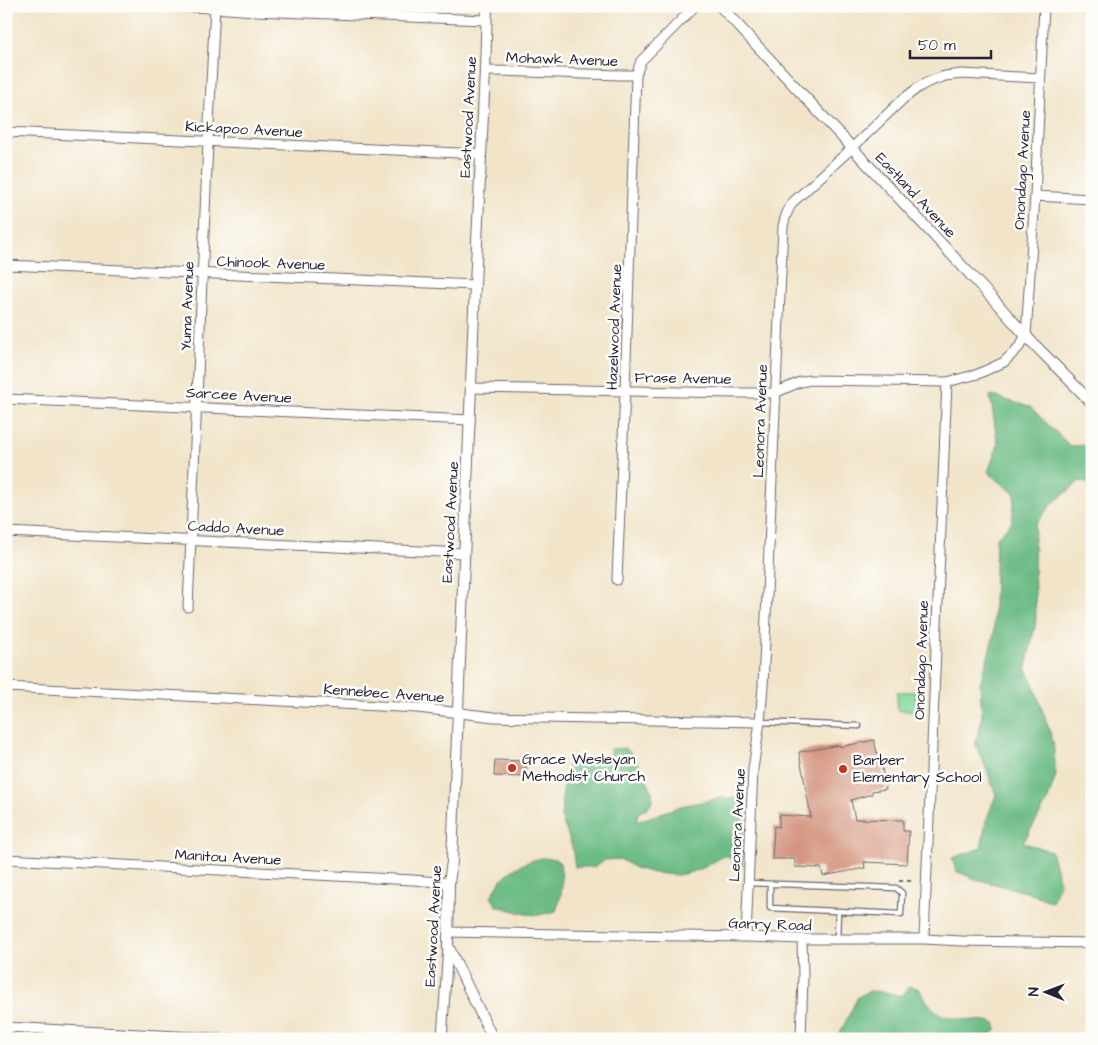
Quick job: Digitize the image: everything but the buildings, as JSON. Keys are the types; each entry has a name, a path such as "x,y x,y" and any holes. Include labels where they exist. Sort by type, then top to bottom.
{"street":[{"path":"151,6 215,7 254,11 486,20"},
{"name":"Eastwood Avenue","path":"442,1039 448,946 449,883 452,861 487,6"},
{"name":"Mohawk Avenue","path":"485,71 636,75 642,60 695,6"},
{"name":"Eastland Avenue","path":"720,6 1026,336 1092,403"},
{"name":"Onondago Avenue","path":"1026,336 1044,6"},
{"name":"Yuma Avenue","path":"188,606 215,7"},
{"name":"Leonora Avenue","path":"746,937 753,770 760,722 762,686 784,217 793,202 902,100 928,82 945,76 962,74 1040,78"},
{"name":"Hazelwood Avenue","path":"617,580 626,390 636,75"},
{"name":"Kickapoo Avenue","path":"6,132 481,154"},
{"path":"1035,196 1092,198"},
{"name":"Chinook Avenue","path":"6,265 475,285"},
{"name":"Frase Avenue","path":"471,388 775,393 800,382 810,380 947,382 978,374 1004,362 1026,336"},
{"name":"Onondago Avenue","path":"924,939 947,382"},
{"name":"Sarcee Avenue","path":"6,399 470,420"},
{"name":"Caddo Avenue","path":"6,532 464,553"},
{"name":"Kennebec Avenue","path":"6,687 399,707 494,717 760,722"},
{"name":"Manitou Avenue","path":"6,859 404,879 449,883"},
{"name":"Garry Road","path":"448,932 746,937 802,940 924,939 1092,943"},
{"path":"801,1039 802,940"},
{"path":"448,946 494,1039"},
{"path":"6,1027 234,1039"}],"lane":[{"path":"760,722 859,726"},
{"path":"748,883 896,888 902,893 901,914 770,908 770,884"},
{"path":"837,939 838,912"}],"path":[{"path":"909,881 915,881"}],"green space":[{"path":"990,395 1030,407 1070,446 1092,445 1092,485 1080,481 1051,505 1035,525 1036,621 1026,667 1053,741 1056,775 1047,802 1023,843 1051,851 1060,883 1052,902 1030,893 975,879 956,871 952,858 981,848 986,821 996,795 975,744 982,719 980,683 994,634 996,538 1012,522 1015,494 988,472 998,445"},
{"path":"897,692 916,692 915,711 897,710"},
{"path":"625,748 634,756 652,791 653,801 647,808 638,813 636,822 681,806 721,798 739,799 744,819 742,867 725,855 707,866 678,875 654,873 635,868 620,859 605,860 594,867 575,867 572,846 561,817 562,797 568,764 610,759 610,749"},
{"path":"542,858 555,859 560,863 562,887 556,911 539,915 526,914 497,906 491,897 502,879 520,865"},
{"path":"910,986 919,989 930,1005 941,1014 954,1018 990,1022 996,1024 996,1031 982,1039 916,1039 915,1036 907,1031 899,1039 835,1039 858,997 870,991 902,996"}],"place":[{"name":"Grace Wesleyan Methodist Church","path":"512,768"},
{"name":"Barber Elementary School","path":"843,769"}]}
